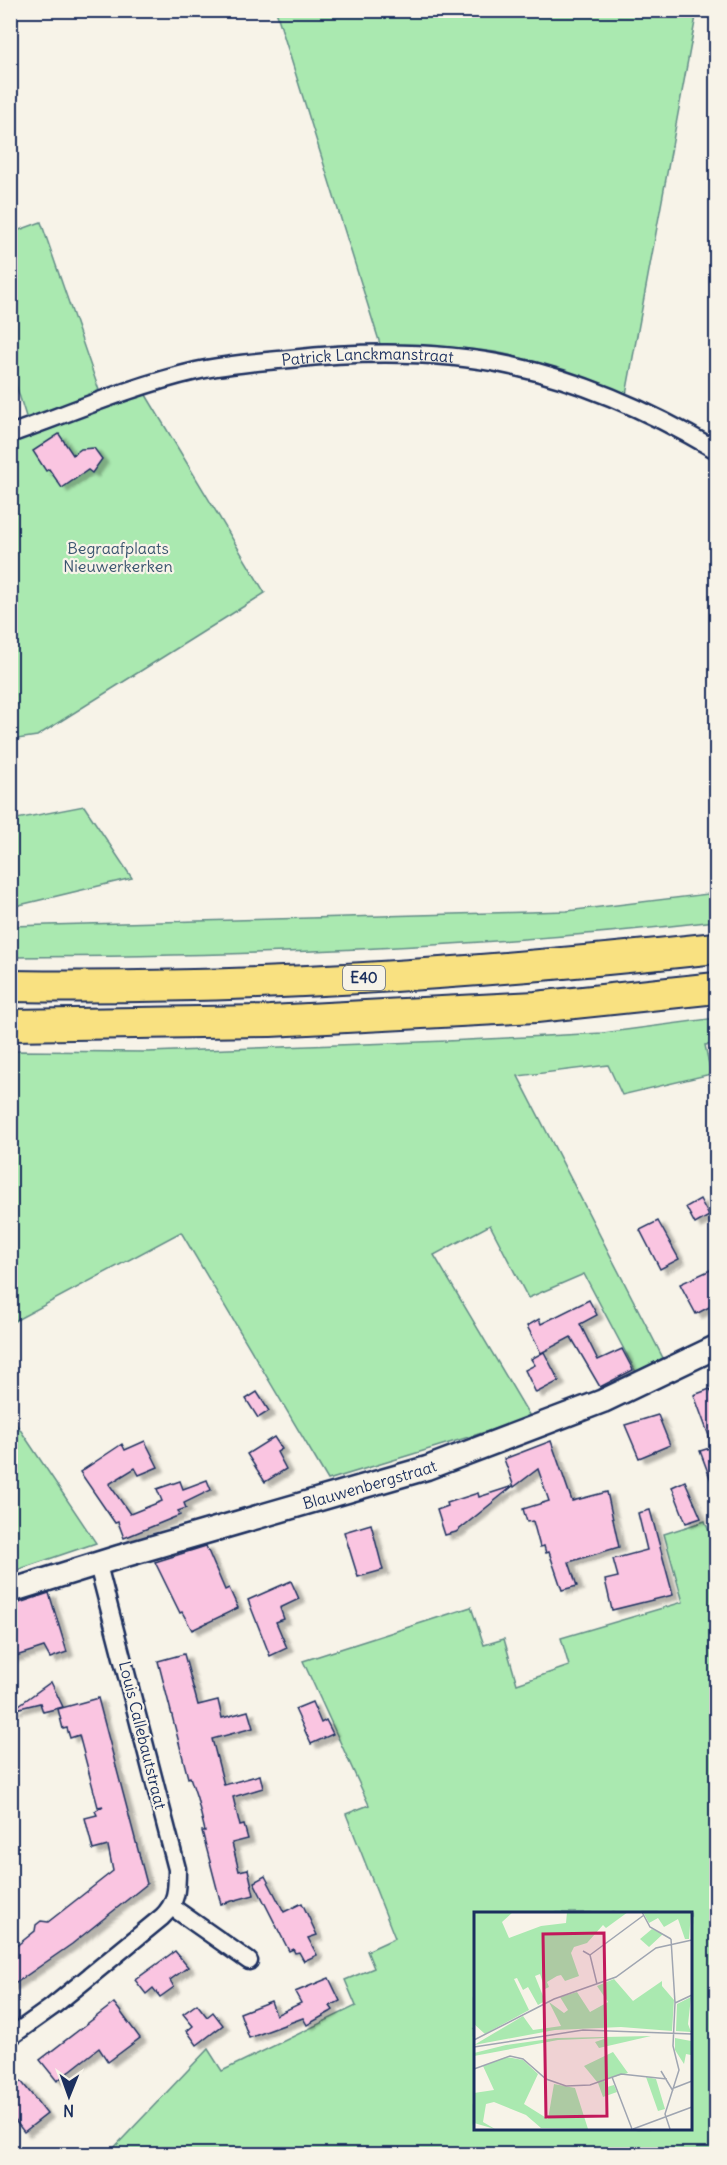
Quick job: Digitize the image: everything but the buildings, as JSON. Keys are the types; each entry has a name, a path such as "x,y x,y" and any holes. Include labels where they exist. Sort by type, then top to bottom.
{"highway":[{"name":"E40","path":"10,986 271,984 536,968 717,948"},
{"path":"10,1025 340,1017 536,1007 717,988"}],"street":[{"name":"Patrick Lanckmanstraat","path":"10,434 146,385 196,371 330,354 422,353 454,355 517,366 577,383 638,409 717,450"},
{"name":"Blauwenbergstraat","path":"10,1591 427,1468 603,1401 717,1347"},
{"name":"Louis Callebautstraat","path":"98,1565 177,1869 177,1889 172,1907"},
{"path":"10,2037 52,2007 172,1907 249,1961"}],"green space":[{"path":"276,11 697,11 626,395 562,370 495,352 452,347 380,344"},
{"path":"41,222 100,393 28,423 11,369 11,233"},
{"name":"Begraafplaats Nieuwerkerken","path":"143,390 265,593 37,736 11,740 11,439"},
{"path":"84,806 132,878 11,907 11,820"},
{"path":"716,893 716,921 540,938 364,949 187,955 11,957 11,926 567,911"},
{"path":"716,1018 716,1044 705,1045 711,1074 622,1095 608,1065 518,1076 663,1358 636,1372 584,1274 528,1298 490,1225 434,1255 531,1418 328,1480 181,1232 11,1323 11,1051 148,1052 447,1041 603,1033"},
{"path":"11,1416 96,1543 10,1572"},
{"path":"705,1521 716,1550 716,2154 108,2154 208,2049 222,2071 356,2006 345,1980 374,1968 367,1951 395,1938 346,1814 369,1805 303,1661 471,1607 484,1645 504,1639 517,1684 569,1666 561,1638 683,1602 664,1534"}]}
